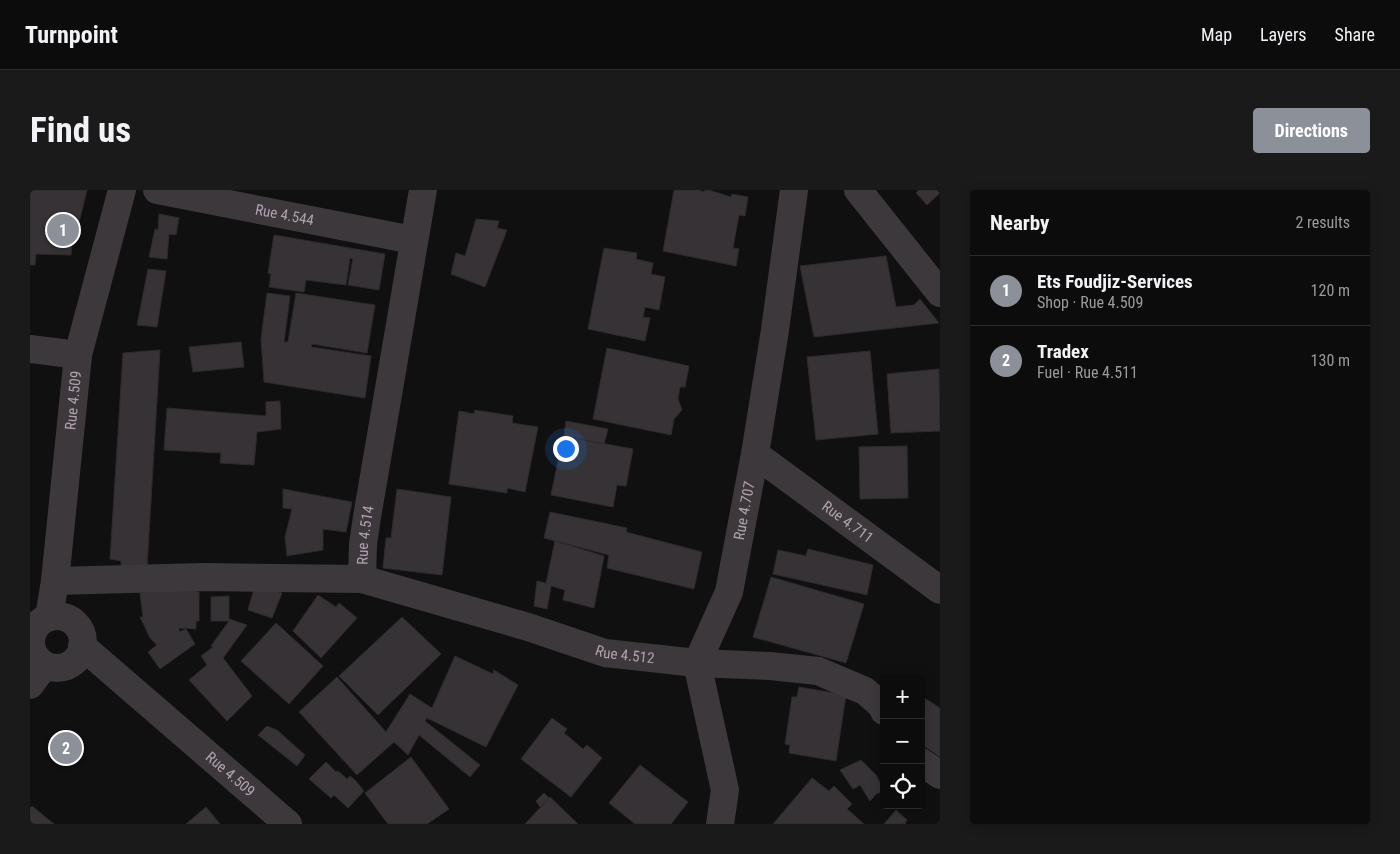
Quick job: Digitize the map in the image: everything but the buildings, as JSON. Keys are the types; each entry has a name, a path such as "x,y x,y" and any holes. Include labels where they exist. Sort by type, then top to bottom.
{"street":[{"name":"Rue 4.509","path":"37,629 55,581 78,355 122,190"},
{"name":"Rue 4.544","path":"156,190 413,240"},
{"name":"Rue 4.514","path":"55,581 203,577 362,579 363,544 367,517 423,190"},
{"name":"Rue 4.707","path":"697,663 729,592 755,454 775,330 794,190"},
{"path":"858,190 940,293"},
{"path":"30,349 78,355"},
{"name":"Rue 4.711","path":"755,454 940,590"},
{"name":"Rue 4.512","path":"362,579 528,627 605,653 697,663 770,666 818,671 865,691 880,704"},
{"path":"60,616 71,620 79,627 83,637 82,646 77,659 68,666 37,675 35,658 31,647 37,629 60,616"},
{"name":"Rue 4.509","path":"82,646 288,824"},
{"path":"697,663 725,790 720,824"},
{"path":"924,764 940,775"}],"place":[{"name":"Ets Foudjiz-Services","path":"63,230"},
{"name":"Tradex","path":"66,748"}]}
